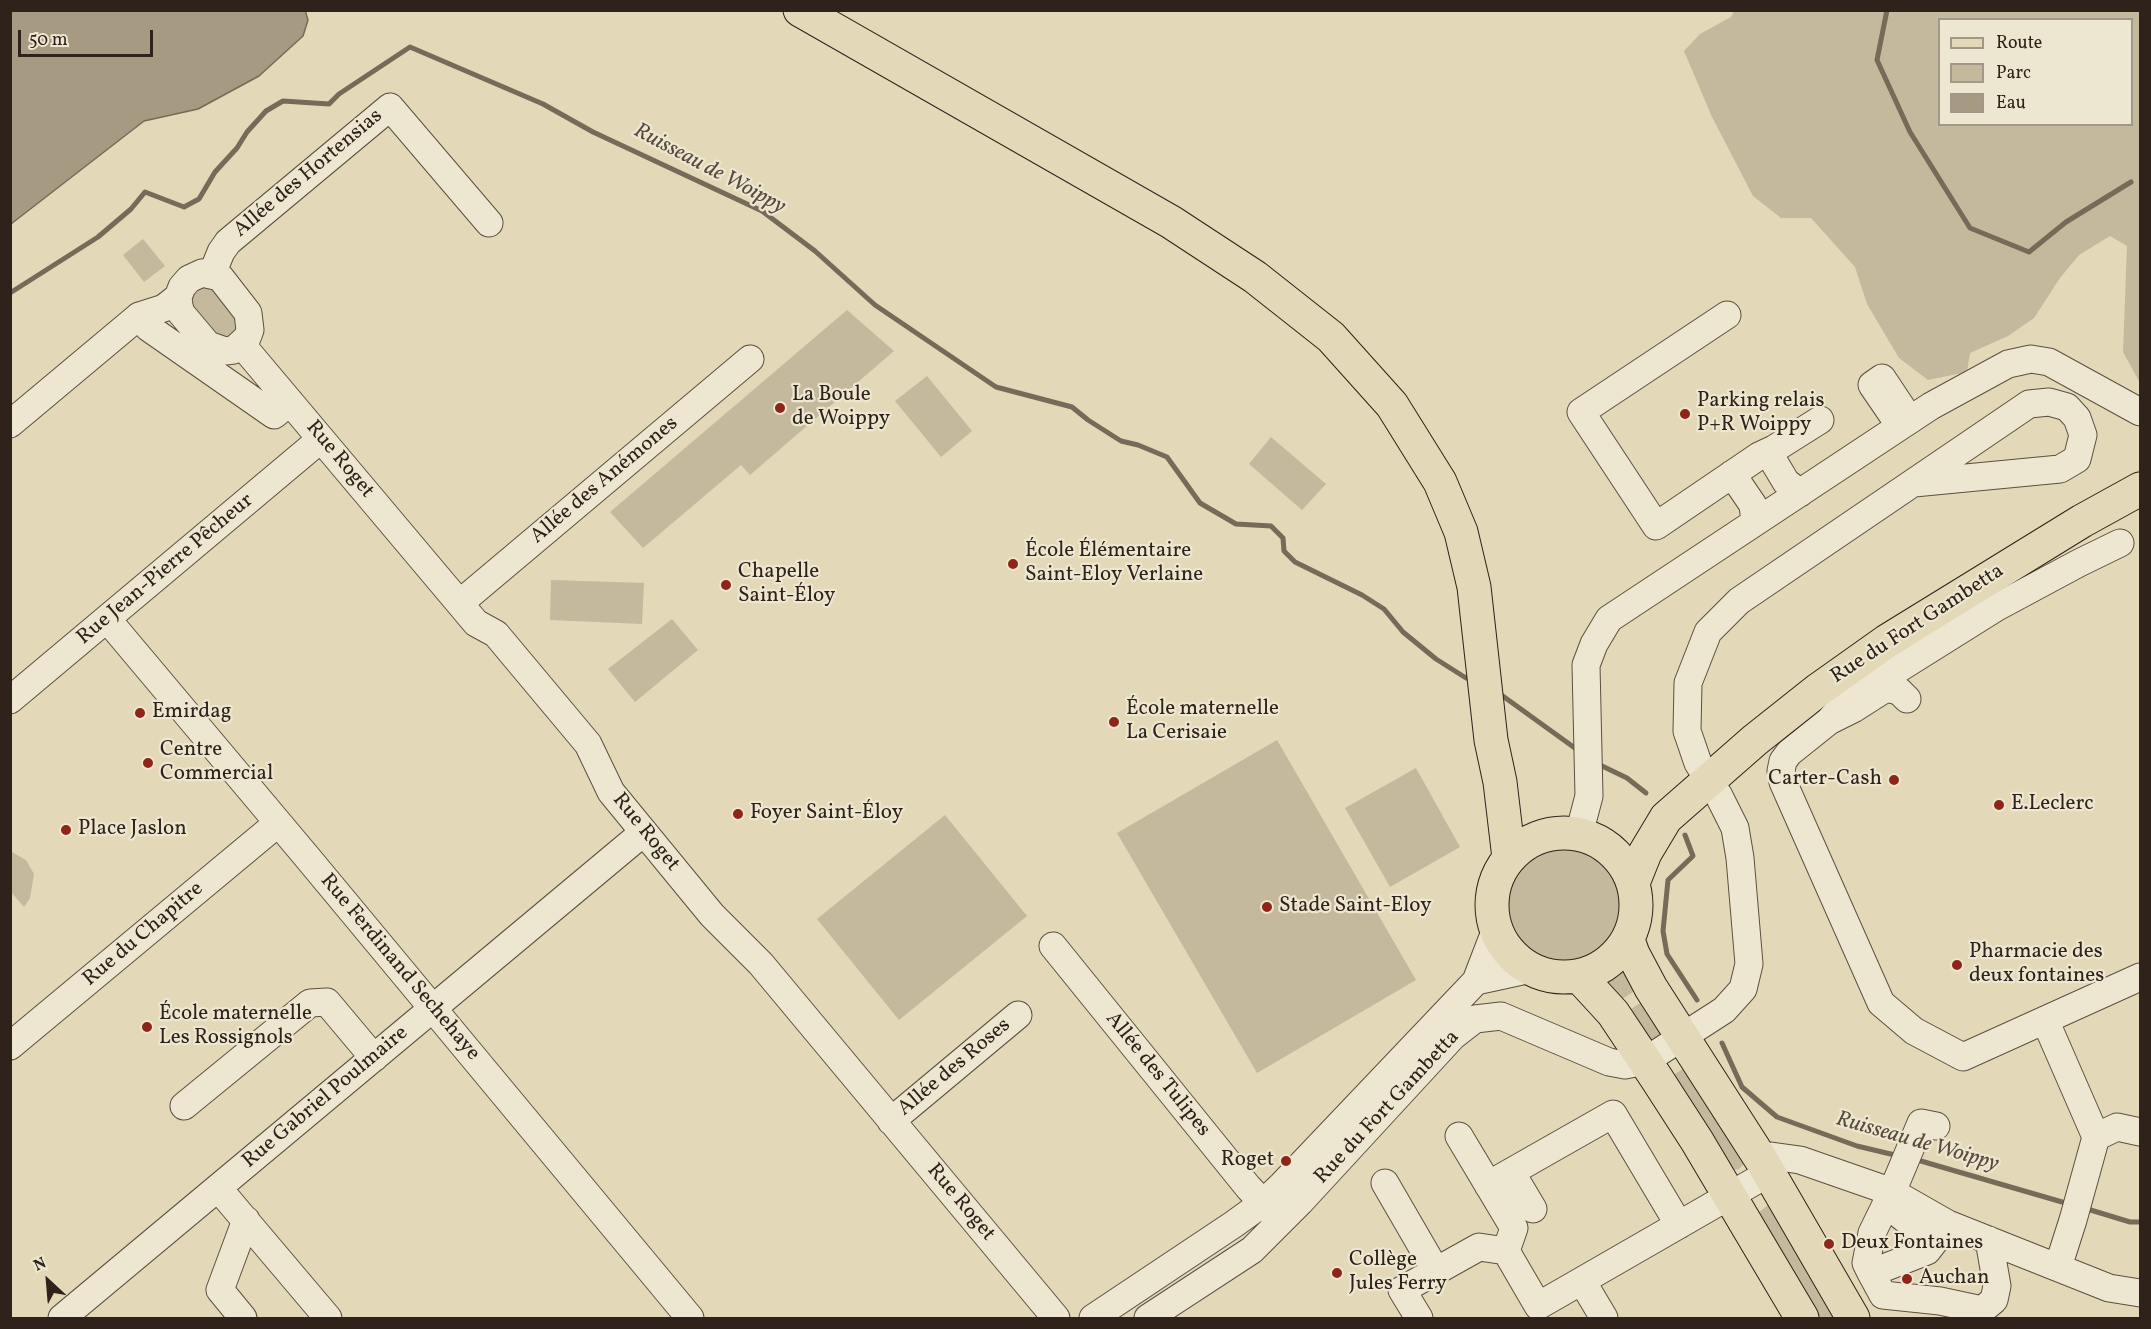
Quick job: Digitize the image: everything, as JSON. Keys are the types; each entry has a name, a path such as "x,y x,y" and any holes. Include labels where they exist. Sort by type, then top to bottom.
{"main road":[{"path":"800,10 1171,222 1255,277 1331,337 1392,405 1440,482 1461,532 1474,587 1491,740 1500,782 1509,858"},
{"name":"Rue du Fort Gambetta","path":"1633,882 1645,854 1666,818 1818,690 1887,641 2082,521 2140,489"},
{"path":"1500,782 1528,814 1611,849 1624,864 1633,882 1636,910 1634,926 1628,940 1617,954 1600,968 1580,976 1554,976 1531,969 1516,959 1504,945 1496,929 1492,911 1493,892 1499,874 1509,858 1522,846 1537,837 1576,835"},
{"name":"Rue du Fort Gambetta","path":"1576,835 1628,834 1666,818"},
{"path":"1628,940 1651,988 1765,1167 1853,1318"},
{"path":"1580,976 1613,1013 1645,1061 1730,1196 1802,1318"}],"street":[{"name":"Allée des Hortensias","path":"212,274 228,242 390,107 489,223"},
{"path":"202,273 212,274 220,277 248,313 250,330 248,338 242,345 225,351 208,345 178,306 178,297 182,287 189,279 202,273"},
{"path":"10,424 139,316 164,308 178,297"},
{"path":"1727,315 1581,412 1656,526 1759,456 1812,425"},
{"path":"139,316 149,327 274,415 290,402"},
{"name":"Rue Roget","path":"242,345 476,623 496,634 588,744 611,792 712,915 761,964 1056,1318"},
{"name":"Allée des Anémones","path":"460,603 750,358"},
{"path":"1576,835 1589,796 1586,665 1594,644 1609,619 1931,406 2008,364 2031,359 2049,362 2140,412"},
{"path":"1594,644 1630,626 2031,359"},
{"path":"1877,382 1905,423"},
{"name":"Rue du Fort Gambetta","path":"1093,1318 1271,1212 1453,1036 1475,1019 1502,1016 1609,1062 1625,1065 1645,1061 1724,1010 1743,989 1749,964 1740,858 1735,828 1698,763 1688,731 1688,683 1708,632 1739,601 2030,404 2049,402 2067,407 2076,418 2083,435 2077,459 2060,469 1914,483"},
{"name":"Rue Jean-Pierre Pêcheur","path":"10,700 321,440"},
{"path":"1768,452 1786,482 1800,493"},
{"path":"1732,474 1753,505 1755,522"},
{"path":"2120,543 1996,607 1847,701 1829,721 1788,753 1781,771 1783,782 1881,1003 1914,1031 1963,1057 2140,977"},
{"name":"Rue Ferdinand Sechehaye","path":"107,619 690,1318"},
{"path":"1829,721 1886,688 1899,691 1907,699"},
{"name":"Rue du Chapitre","path":"13,1038 278,823"},
{"name":"Rue Gabriel Poulmaire","path":"62,1318 644,832"},
{"name":"Rue du Fort Gambetta","path":"1148,1318 1252,1250 1282,1185 1476,981 1496,929"},
{"name":"Allée des Tulipes","path":"1053,946 1271,1212"},
{"path":"1476,981 1531,969"},
{"path":"184,1106 308,998 327,1002 374,1058"},
{"name":"Allée des Roses","path":"891,1121 1018,1015"},
{"path":"2045,1020 2096,1137 2058,1267"},
{"path":"1500,1179 1613,1114 1679,1225"},
{"path":"2096,1137 2117,1127 2140,1132"},
{"path":"1926,1130 1872,1233 1866,1263 1883,1295 1940,1301 1982,1310 1994,1300 1997,1286 1989,1240"},
{"path":"1460,1136 1500,1179 1533,1209"},
{"path":"1500,1179 1514,1227 1506,1251 1537,1312 1582,1281 1730,1196 1765,1167 1771,1156 1800,1160 1894,1188 1948,1224 2109,1288 2140,1293"},
{"path":"1385,1183 1436,1271"},
{"path":"218,1188 328,1318"},
{"path":"243,1318 220,1290 246,1220"},
{"path":"1871,1273 1928,1251 1948,1224"},
{"path":"1419,1318 1402,1290 1479,1247 1506,1251"},
{"path":"1582,1281 1604,1318"}],"green space":[{"path":"1734,11 2140,11 2140,383 2123,352 2127,246 2110,236 2079,255 2060,278 2034,318 2008,336 1970,353 1967,372 1928,380 1899,358 1867,304 1855,267 1811,218 1781,218 1753,196 1712,117 1684,51 1700,34 1731,17"},
{"path":"143,239 165,266 144,282 123,255"},
{"path":"203,280 245,322 222,345 185,296"},
{"name":"La Boule de Woippy","path":"847,310 894,351 750,475 741,465 643,548 610,512"},
{"path":"927,376 972,431 941,457 895,401"},
{"path":"1271,437 1326,484 1302,510 1249,464"},
{"path":"551,580 644,583 642,624 550,620"},
{"path":"672,619 698,650 635,702 608,669"},
{"name":"Stade Saint-Eloy","path":"1277,740 1416,980 1257,1073 1117,833"},
{"path":"1416,768 1460,847 1390,887 1345,808"},
{"path":"945,815 1027,916 899,1020 817,919"},
{"path":"1564,846 1587,850 1607,863 1620,883 1624,906 1620,929 1607,949 1587,962 1564,966 1541,962 1521,949 1508,929 1504,906 1508,883 1521,863 1541,850"},
{"path":"10,851 26,860 34,874 30,898 24,907 11,892"},
{"path":"1623,969 1640,987 1618,1002 1604,984"},
{"path":"1646,999 1667,1030 1646,1045 1625,1013"},
{"path":"1689,1065 1745,1163 1739,1169 1727,1169 1670,1077"},
{"path":"1768,1205 1775,1206 1843,1318 1819,1318 1757,1214"}],"water":[{"path":"11,10 305,10 308,20 303,36 259,76 198,109 144,121 11,224"}],"waterway":[{"path":"1887,10 1877,60 1910,132 1970,228 2029,252 2066,222 2131,182"},
{"name":"Ruisseau de Woippy","path":"10,293 98,237 131,209 145,192 184,207 199,199 215,172 266,111 283,101 329,104 339,94 410,47 543,104 593,132 762,211 815,251 875,305 996,387 1072,407 1121,441 1138,445 1167,457 1200,503 1236,524 1271,526 1283,538 1284,551 1295,562 1362,595 1384,609 1403,632 1436,659 1466,678"},
{"name":"Ruisseau de Woippy","path":"1500,694 1579,751"},
{"name":"Ruisseau de Woippy","path":"1600,765 1627,778 1646,793"},
{"name":"Ruisseau de Woippy","path":"1685,835 1693,856 1668,880 1663,931 1667,954 1697,1000"},
{"name":"Ruisseau de Woippy","path":"1722,1043 1742,1087 1777,1117 1857,1146 1899,1156"},
{"name":"Ruisseau de Woippy","path":"1914,1159 2069,1204"},
{"name":"Ruisseau de Woippy","path":"2084,1208 2130,1222 2140,1222"}],"place":[{"name":"La Boule de Woippy","path":"780,408"},
{"name":"Parking relais P+R Woippy","path":"1685,414"},
{"name":"École Élémentaire Saint-Eloy Verlaine","path":"1013,564"},
{"name":"Chapelle Saint-Éloy","path":"726,585"},
{"name":"Emirdag","path":"140,713"},
{"name":"École maternelle La Cerisaie","path":"1114,722"},
{"name":"Centre Commercial","path":"148,763"},
{"name":"Carter-Cash","path":"1894,780"},
{"name":"E.Leclerc","path":"1999,805"},
{"name":"Foyer Saint-Éloy","path":"738,814"},
{"name":"Place Jaslon","path":"66,830"},
{"name":"Stade Saint-Eloy","path":"1267,907"},
{"name":"Pharmacie des deux fontaines","path":"1957,965"},
{"name":"École maternelle Les Rossignols","path":"147,1027"},
{"name":"Roget","path":"1286,1161"},
{"name":"Deux Fontaines","path":"1829,1244"},
{"name":"Collège Jules Ferry","path":"1337,1273"},
{"name":"Auchan","path":"1907,1279"}]}
